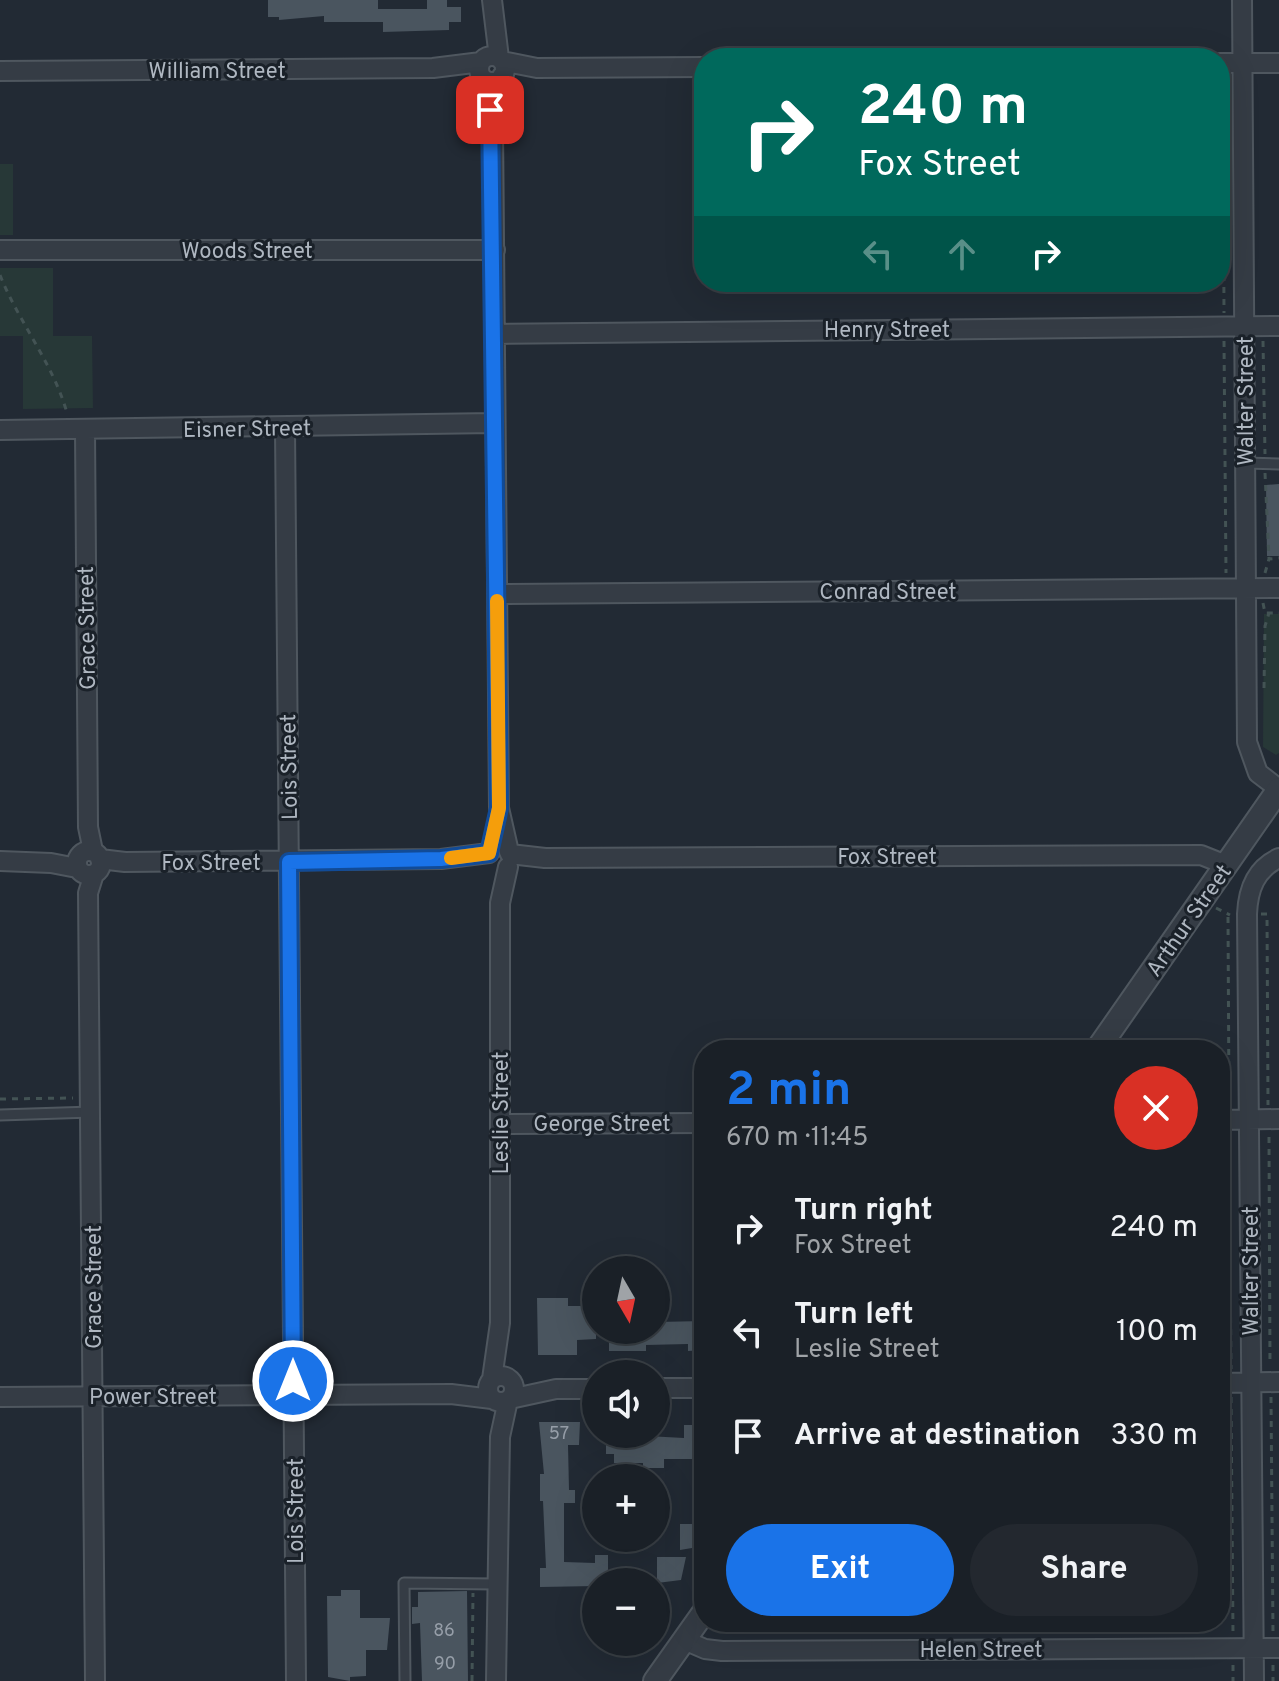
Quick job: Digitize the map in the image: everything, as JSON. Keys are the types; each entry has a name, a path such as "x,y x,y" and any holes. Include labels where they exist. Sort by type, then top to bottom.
{"street":[{"name":"Walter Street","path":"1242,0 1248,752 1258,773 1279,789"},
{"name":"Leslie Street","path":"492,6 501,1124 496,1681"},
{"path":"1230,63 1279,63"},
{"name":"William Street","path":"0,71 694,67"},
{"name":"Woods Street","path":"0,250 495,250"},
{"name":"Henry Street","path":"495,334 1279,326"},
{"name":"Eisner Street","path":"0,430 494,423"},
{"name":"Lois Street","path":"285,428 296,1681"},
{"name":"Grace Street","path":"85,430 95,1681"},
{"name":"Conrad Street","path":"497,594 1279,588"},
{"name":"Arthur Street","path":"1104,1040 1279,789"},
{"name":"Fox Street","path":"0,861 289,862 1201,855 1226,865"},
{"name":"Walter Street","path":"1254,1681 1247,914 1251,888 1273,862"},
{"path":"1230,1120 1274,1119"},
{"name":"George Street","path":"501,1124 694,1123"},
{"path":"1230,1383 1275,1382"},
{"path":"670,1388 694,1388"},
{"name":"Power Street","path":"0,1397 451,1394 582,1389"},
{"path":"655,1681 694,1626"},
{"name":"Helen Street","path":"684,1640 705,1649 722,1651 1276,1648"}],"lane":[{"path":"1246,463 1279,464"},
{"path":"0,1115 92,1112"},
{"path":"405,1681 404,1583 496,1584"}],"path":[{"path":"0,275 13,306 35,337 67,413"},
{"path":"1263,337 1269,559"},
{"path":"1264,688 1267,613 1279,613"},
{"path":"1202,900 1228,915 1267,914 1274,1119 1276,1648 1273,1681"},
{"path":"1226,1040 1228,915"},
{"path":"0,1099 75,1098"},
{"path":"1230,1549 1233,1681"},
{"path":"472,1681 473,1584"}],"shaded area":[{"path":"0,164 13,164 13,235 0,235"},
{"path":"0,268 53,268 53,336 92,336 93,408 23,409 23,336 0,336"},
{"path":"1264,614 1279,614 1279,753 1276,755 1263,747"}],"building":[{"path":"268,0 378,0 378,9 427,9 427,0 447,0 447,7 461,7 461,22 449,22 449,30 383,32 383,22 324,22 324,16 279,20 279,17 268,17"},
{"path":"1279,484 1279,556 1267,556 1266,485"},
{"path":"537,1298 568,1298 568,1306 582,1306 582,1340 577,1340 577,1355 538,1355"},
{"path":"694,1321 694,1351 688,1351 688,1344 646,1345 646,1351 609,1351 609,1344 670,1344 670,1322"},
{"path":"539,1422 580,1422 579,1445 568,1445 569,1490 575,1490 575,1503 564,1503 564,1562 595,1563 595,1555 608,1555 608,1568 582,1568 582,1586 540,1587 540,1568 546,1568 543,1501 540,1501 540,1474 544,1474"},
{"path":"684,1425 694,1425 694,1459 664,1459 664,1464 614,1463 614,1454 606,1454 606,1448 670,1448 670,1437 684,1438"},
{"path":"680,1524 694,1524 694,1548 680,1550"},
{"path":"657,1557 686,1557 681,1580 670,1581 670,1568 657,1568"},
{"path":"341,1590 360,1590 360,1618 390,1618 387,1650 366,1650 366,1676 350,1677 350,1681 328,1677 327,1596 341,1596"},
{"path":"467,1591 468,1681 422,1681 420,1623 412,1624 412,1607 418,1607 418,1592"}],"slow traffic":[{"path":"451,858 489,853 494,841 499,808 497,601"}],"route":[{"path":"293,1381 289,862 441,859 489,853 494,841 499,808 495,250 490,110"}]}
